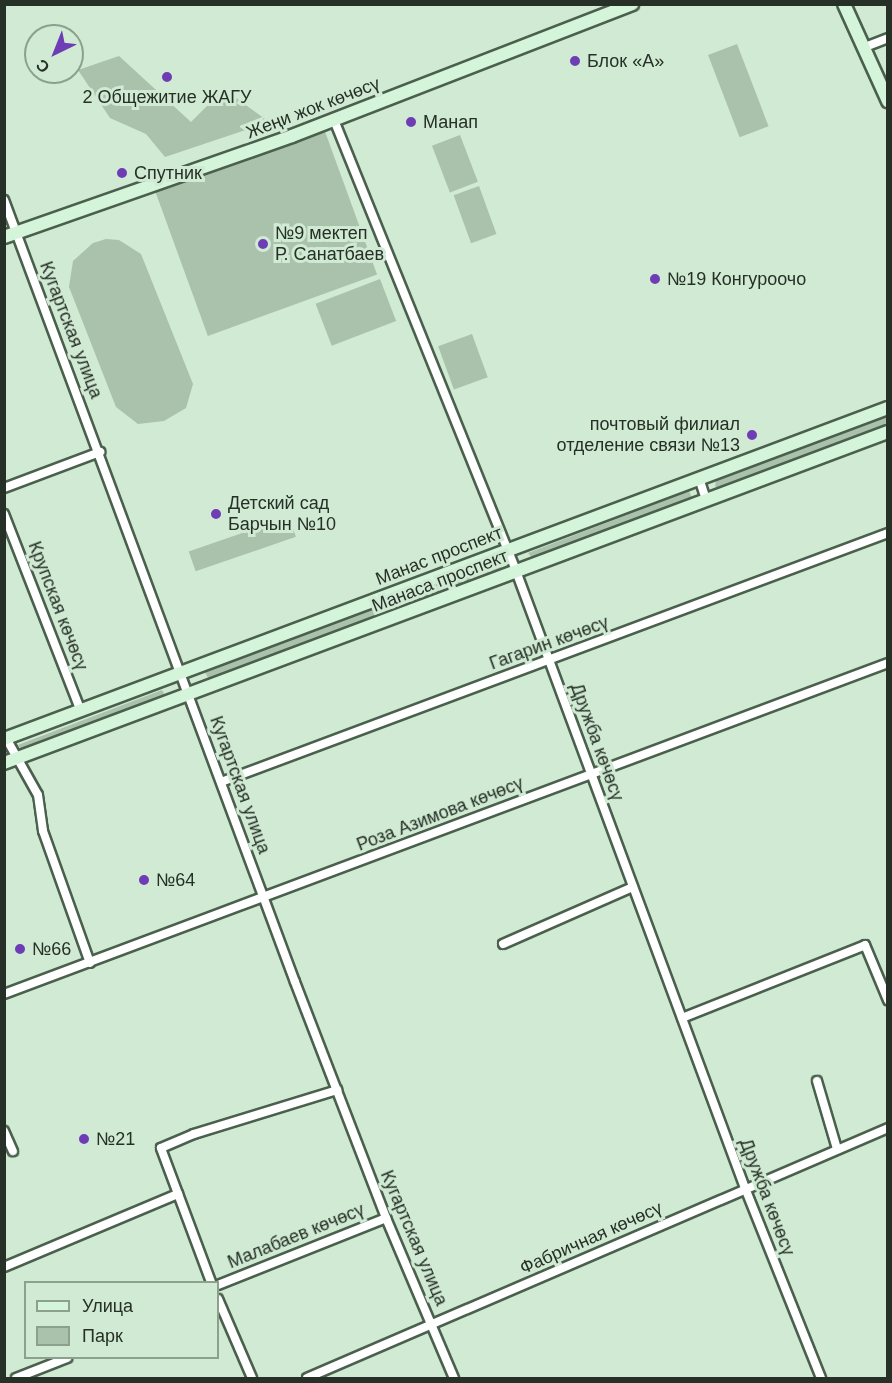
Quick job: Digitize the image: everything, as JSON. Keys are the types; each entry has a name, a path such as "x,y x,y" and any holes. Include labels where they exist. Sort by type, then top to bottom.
{"main road":[{"name":"Жеңи жок көчөсү","path":"10,235 334,120 632,4"},
{"path":"844,4 888,101"},
{"name":"Манас проспект","path":"5,738 888,408"},
{"name":"Манаса проспект","path":"4,763 888,432"}],"street":[{"path":"865,47 888,38"},
{"name":"Дружба көчөсү","path":"334,120 516,571 745,1188 821,1378"},
{"name":"Кугартская улица","path":"4,200 10,235 100,452 264,898 386,1218 454,1378"},
{"path":"4,488 100,452"},
{"path":"699,478 706,500"},
{"name":"Крупская көчөсү","path":"4,514 81,711"},
{"name":"Гагарин көчөсү","path":"221,782 888,533"},
{"name":"Роза Азимова көчөсү","path":"4,994 888,663"},
{"path":"5,738 38,795 43,831 90,963"},
{"path":"503,944 633,887"},
{"path":"682,1018 865,945 888,1000"},
{"path":"817,1081 837,1149"},
{"path":"211,1281 161,1148 194,1134 337,1090"},
{"name":"Фабричная көчөсү","path":"307,1378 433,1326 745,1188 888,1128"},
{"path":"4,1131 14,1151"},
{"path":"4,1267 178,1194"},
{"name":"Малабаев көчөсү","path":"219,1285 386,1218"},
{"path":"219,1301 252,1378"},
{"path":"16,1378 64,1359"}],"green space":[{"path":"737,44 769,126 740,137 708,55"},
{"path":"119,56 191,122 224,89 269,122 165,157 146,134 110,118 84,79 84,68"},
{"path":"323,126 377,274 208,336 154,188"},
{"path":"460,135 478,182 450,192 432,146"},
{"path":"479,186 496,234 471,243 454,195"},
{"path":"106,239 119,240 141,254 193,384 186,408 164,421 138,424 116,407 69,287 73,261 93,243"},
{"path":"380,279 396,321 332,346 316,304"},
{"path":"472,334 488,377 454,390 438,346"},
{"path":"887,416 887,426 720,489 715,486 716,480"},
{"path":"689,491 693,500 533,559 528,553"},
{"path":"289,517 296,537 196,571 189,552"},
{"path":"496,562 502,565 500,571 210,680 205,672"},
{"path":"162,690 166,697 22,750 18,745"}],"place":[{"name":"Блок «А»","path":"575,61"},
{"name":"2 Общежитие ЖАГУ","path":"167,77"},
{"name":"Манап","path":"411,122"},
{"name":"Спутник","path":"122,173"},
{"name":"№9 мектеп Р. Санатбаев","path":"263,244"},
{"name":"№19 Конгуроочо","path":"655,279"},
{"name":"почтовый филиал отделение связи №13","path":"752,435"},
{"name":"Детский сад Барчын №10","path":"216,514"},
{"name":"№64","path":"144,880"},
{"name":"№66","path":"20,949"},
{"name":"№21","path":"84,1139"}]}
